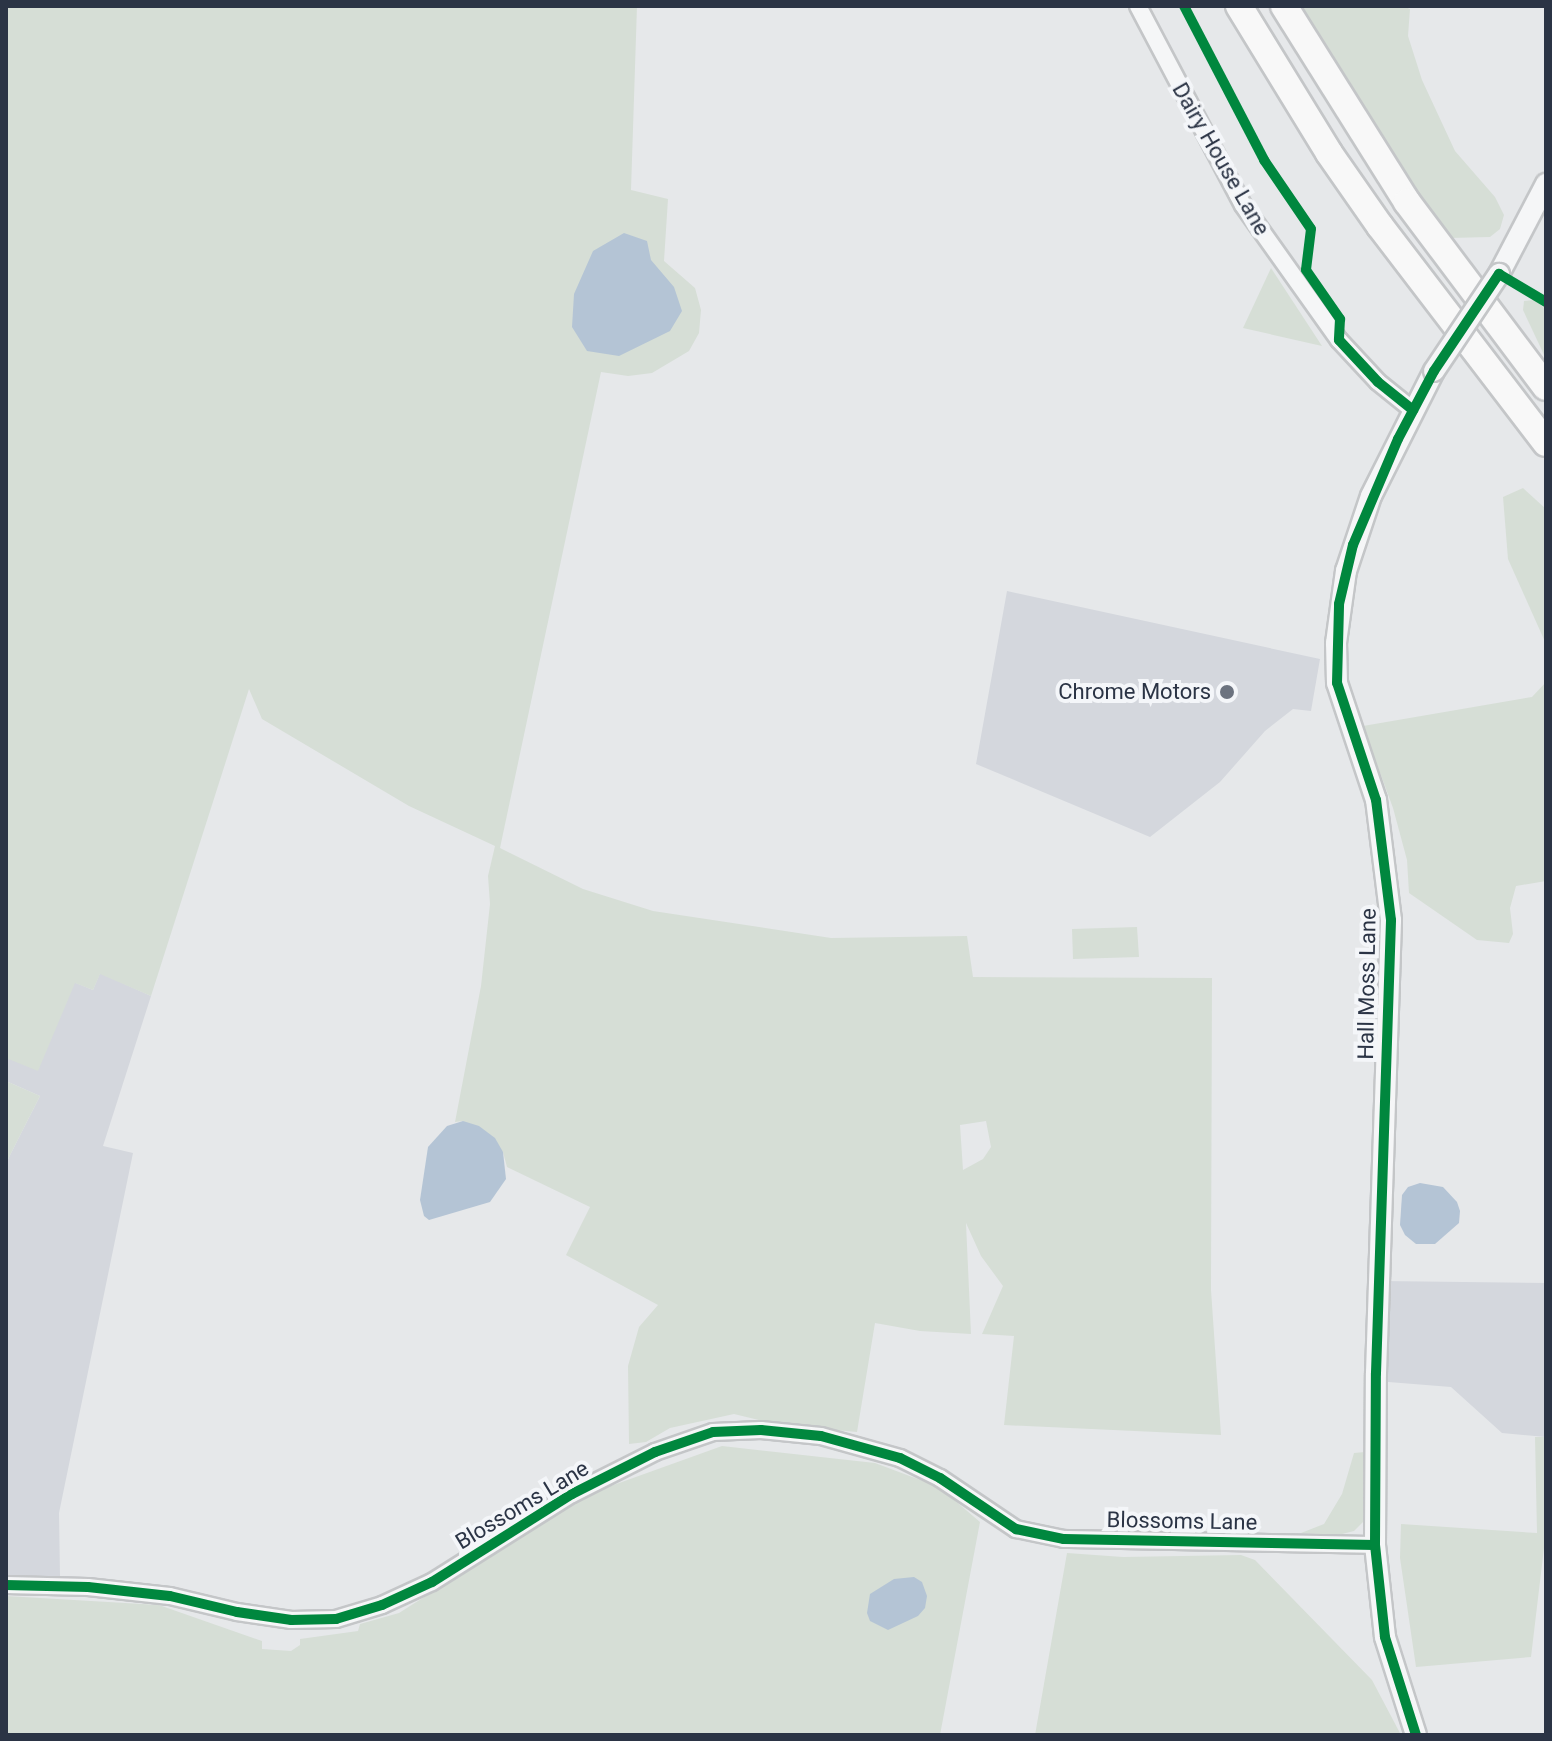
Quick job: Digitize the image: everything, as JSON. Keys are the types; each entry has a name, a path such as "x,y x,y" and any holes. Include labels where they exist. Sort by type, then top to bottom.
{"highway":[{"path":"1239,6 1292,95 1372,214 1546,443"},
{"path":"1284,6 1407,202 1546,387"}],"street":[{"name":"Dairy House Lane","path":"1138,6 1243,205 1339,340 1378,382 1413,410"},
{"name":"Hall Moss Lane","path":"1416,1735 1385,1637 1375,1545 1376,1373 1391,920 1376,800 1337,683 1339,604 1353,545 1371,496 1413,410 1434,371 1499,274 1546,184"},
{"name":"Blossoms Lane","path":"6,1585 88,1587 170,1596 237,1612 291,1620 336,1619 382,1605 432,1582 572,1494 655,1452 713,1432 761,1430 821,1436 900,1458 940,1478 1016,1529 1064,1539 1375,1545"}],"shaded area":[{"path":"6,6 637,6 631,190 668,199 664,261 695,288 701,310 699,333 689,351 652,373 628,376 601,372 500,848 583,889 653,911 831,938 967,936 973,977 1212,978 1211,1290 1221,1435 1004,1425 1014,1336 982,1334 1003,1286 981,1256 966,1223 971,1334 920,1331 875,1323 857,1432 779,1425 734,1414 670,1428 646,1442 629,1444 628,1366 639,1327 658,1305 566,1255 590,1207 507,1167 503,1152 463,1121 455,1122 481,986 490,904 488,876 495,846 409,806 262,719 249,689 151,996 100,974 93,990 75,983 38,1071 6,1058","holes":["986,1121 991,1147 983,1159 963,1170 960,1125"]},
{"path":"1302,6 1403,6 1410,9 1408,36 1422,80 1455,151 1495,197 1504,215 1500,229 1490,237 1449,238 1365,113"},
{"path":"1271,268 1322,346 1243,328"},
{"path":"1534,300 1546,309 1546,359 1523,310 1524,301"},
{"path":"1523,488 1546,509 1546,644 1508,559 1503,497"},
{"path":"1007,591 1320,659 1311,711 1293,709 1265,731 1220,782 1150,837 976,764"},
{"path":"1546,682 1546,881 1516,886 1510,908 1513,934 1509,943 1477,940 1409,893 1407,860 1393,808 1363,726 1532,697"},
{"path":"1137,927 1139,957 1073,959 1072,929"},
{"path":"25,962 93,990 100,973 151,996 103,1146 133,1153 59,1513 60,1577 6,1575 6,1163 40,1096 6,1081 6,1008"},
{"path":"6,1081 40,1096 6,1163"},
{"path":"1381,1281 1546,1283 1546,1437 1502,1433 1451,1387 1376,1381"},
{"path":"1535,1437 1546,1437 1546,1531 1531,1657 1416,1667 1400,1558 1401,1524 1537,1533"},
{"path":"722,1446 875,1463 939,1487 980,1522 940,1735 6,1735 6,1596 159,1605 262,1641 262,1649 291,1651 300,1645 300,1639 358,1631 360,1624 399,1613 583,1496"},
{"path":"1365,1452 1369,1499 1365,1520 1354,1531 1338,1535 1301,1533 1324,1524 1342,1494 1354,1453"},
{"path":"1067,1553 1123,1557 1241,1555 1255,1560 1372,1680 1401,1735 1035,1735"}],"water":[{"path":"624,233 647,241 651,260 674,287 682,311 670,331 619,356 587,351 572,327 574,294 593,251"},
{"path":"463,1121 479,1126 495,1138 503,1152 506,1179 490,1202 429,1220 424,1216 420,1200 428,1147 447,1126"},
{"path":"1420,1183 1443,1187 1457,1202 1460,1211 1459,1223 1435,1244 1416,1244 1405,1235 1400,1225 1402,1195 1408,1187"},
{"path":"914,1577 922,1582 927,1596 925,1608 918,1616 888,1630 870,1621 867,1613 870,1594 894,1579"}],"cycle path":[{"path":"1184,6 1264,160 1311,229 1306,270 1340,319 1339,340 1378,382 1413,410"},
{"path":"1416,1735 1385,1637 1375,1545 1376,1373 1391,920 1376,800 1337,683 1339,604 1353,545 1398,439 1434,371 1499,274 1546,302"},
{"path":"6,1585 88,1587 170,1596 237,1612 291,1620 336,1619 382,1605 432,1582 572,1494 655,1452 713,1432 761,1430 821,1436 900,1458 940,1478 1016,1529 1064,1539 1375,1545"}],"place":[{"name":"Chrome Motors","path":"1227,692"}]}
